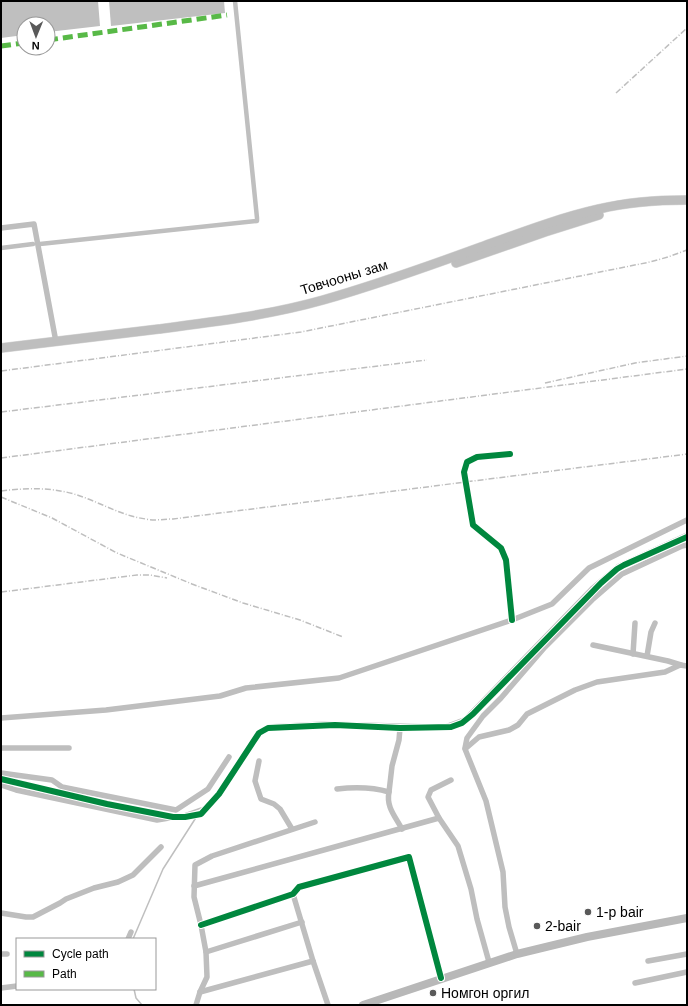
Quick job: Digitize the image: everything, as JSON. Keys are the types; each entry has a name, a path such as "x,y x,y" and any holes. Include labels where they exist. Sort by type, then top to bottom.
{"highway":[{"name":"Товчооны зам","path":"1,348 211,322 294,307 342,294 435,264 544,224 598,209 633,203 687,200"},
{"name":"Товчооны зам","path":"1,355 205,329 296,313 350,298 600,215 633,209 687,206"}],"main road":[{"path":"363,1005 489,962 517,954 587,937 687,918"}],"street":[{"path":"1,228 34,224 56,342"},
{"path":"510,454 477,457 467,462 464,472 473,525 501,548 506,560 512,620"},
{"path":"1,718 106,710 220,696 246,688 339,678 512,620 552,604 589,568 687,520"},
{"path":"1,785 16,790 157,820 185,817 201,814 219,794 259,733 268,728 335,725 400,728 451,727 462,723 473,714 601,583 617,569 687,537"},
{"path":"517,954 505,907 503,872 486,801 465,749 467,738 483,716 501,698 545,647 592,600 622,574 687,545"},
{"path":"647,656 651,632 655,622"},
{"path":"633,654 635,623"},
{"path":"593,645 687,666"},
{"path":"465,749 479,737 509,730 518,725 527,714 574,690 597,682 617,678 665,672 680,665"},
{"path":"400,728 399,740 392,766 388,800 389,808 402,829"},
{"path":"1,748 69,748"},
{"path":"1,773 52,780 62,787 176,810 208,789 229,757"},
{"path":"259,761 255,782 261,800 274,804 280,809 292,829"},
{"path":"1,779 107,804 174,817"},
{"path":"451,780 431,790 428,797 438,818 458,846 471,889 477,919 489,962"},
{"path":"337,789 353,788 382,790 389,792"},
{"path":"194,886 438,818"},
{"path":"196,1005 207,977 206,952 194,897 195,865 212,856 316,822"},
{"path":"1,913 33,917 60,904 66,899 94,888 118,882 133,875 161,847"},
{"path":"201,924 293,894 298,887 409,857 441,978"},
{"path":"293,894 328,1005"},
{"path":"206,952 302,922"},
{"path":"128,938 131,932"},
{"path":"648,961 687,954"},
{"path":"200,992 313,960"},
{"path":"635,983 687,972"},
{"path":"1,988 16,986"}],"shaded area":[{"path":"1,1 98,1 100,26 56,31 56,16 16,16 16,36 1,38"},
{"path":"109,1 224,1 225,13 111,26"}],"waterway":[{"path":"40,244 257,221 235,1"},
{"path":"1,248 33,244"},
{"path":"445,725 464,718 591,587 617,565 687,533"},
{"path":"259,731 268,725 325,722 433,725"},
{"path":"181,815 204,807"},
{"path":"133,938 163,869 197,816"},
{"path":"134,990 136,998 142,1005"}],"railway":[{"path":"616,93 687,28"},
{"path":"1,371 301,332 650,262 687,250"},
{"path":"545,383 635,363 687,356"},
{"path":"1,412 427,360"},
{"path":"1,458 687,369"},
{"path":"1,491 19,489 56,490 83,497 128,515 149,520 160,520 687,454"},
{"path":"1,497 52,518 117,553 192,584 243,603 300,620 343,637"},
{"path":"1,592 137,575 150,575 167,578"}],"marked path":[{"path":"56,39 227,15"},
{"path":"1,46 16,44"}],"cycle path":[{"path":"510,454 477,457 467,462 464,472 473,525 501,548 506,560 512,620"},
{"path":"1,779 107,804 173,817 185,817 201,814 219,794 259,733 268,728 335,725 400,728 451,727 462,723 473,714 601,583 617,569 687,537"},
{"path":"201,925 293,894 299,887 409,857 441,978"}],"place":[{"name":"1-p bair","path":"588,912"},
{"name":"2-bair","path":"537,926"},
{"name":"Номгон оргил","path":"433,993"}]}
